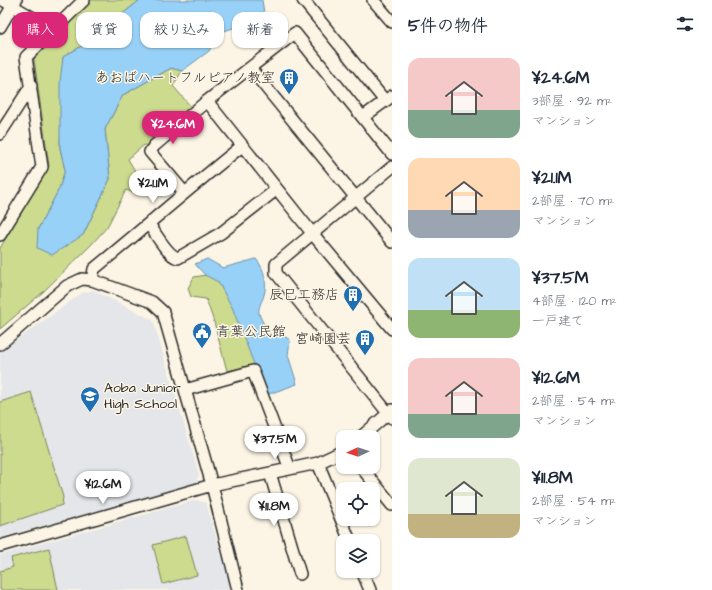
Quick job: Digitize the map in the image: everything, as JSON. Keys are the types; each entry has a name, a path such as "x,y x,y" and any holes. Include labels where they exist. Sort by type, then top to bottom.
{"street":[{"path":"3,0 14,3 27,12"},
{"path":"68,15 84,0"},
{"path":"303,0 388,98 363,118"},
{"path":"373,0 392,22"},
{"path":"0,27 14,3"},
{"path":"184,192 150,152 154,146 207,101 295,33 392,154"},
{"path":"0,235 42,167 26,57 35,48"},
{"path":"250,68 392,242"},
{"path":"0,134 31,86"},
{"path":"207,101 312,233 392,329"},
{"path":"92,280 94,269 149,224 184,192 242,146"},
{"path":"370,430 391,414 276,273 276,264 392,167"},
{"path":"149,224 168,252 174,257 178,258 221,233 277,189"},
{"path":"0,344 67,286 82,279 92,280 152,302 163,312 212,485 238,590"},
{"path":"185,390 253,371 290,469"},
{"path":"0,546 212,485 318,463 336,454"},
{"path":"318,463 347,534"},
{"path":"270,473 300,574"},
{"path":"367,474 392,505"},
{"path":"365,578 370,590"}],"shaded area":[{"name":"Aoba Junior High School","path":"93,290 153,320 199,474 196,483 0,538 0,352 82,293"},
{"path":"196,500 206,503 231,587 230,590 0,590 0,555"}],"green space":[{"path":"88,0 140,0 125,12 77,12"},
{"path":"76,13 76,48 78,48 63,57 60,148 65,170 59,189 38,229 83,235 110,179 105,129 123,95 171,68 182,71 173,86 192,108 148,147 144,145 128,159 138,176 150,191 140,195 126,190 107,227 91,245 43,292 0,329 0,248 49,166 34,59 44,48 68,48 68,22"},
{"path":"213,274 249,331 255,365 227,371 214,322 206,299 191,297 188,288 194,277"},
{"path":"31,392 63,497 62,505 0,526 0,402"},
{"path":"186,536 197,575 163,584 153,545"},
{"path":"49,548 58,590 0,590 0,571 13,567 11,558"}],"water":[{"path":"140,0 262,0 264,12 232,12 232,28 224,31 224,12 140,12 140,48 210,48 209,51 182,71 171,68 123,95 105,129 110,179 83,235 52,255 37,248 38,229 59,189 65,170 60,148 60,82 63,57 78,48 132,48 132,12 125,12"},
{"path":"207,259 223,268 256,259 262,267 265,277 265,293 259,313 264,325 272,335 284,336 290,340 288,355 297,384 266,395 232,307 218,282 205,275 195,264"}],"place":[{"name":"あおばハートフルピアノ教室","path":"289,95"},
{"name":"辰巳工務店","path":"353,312"},
{"name":"青葉公民館","path":"202,349"},
{"name":"宮崎園芸","path":"365,356"},
{"name":"Aoba Junior High School","path":"90,413"}]}
